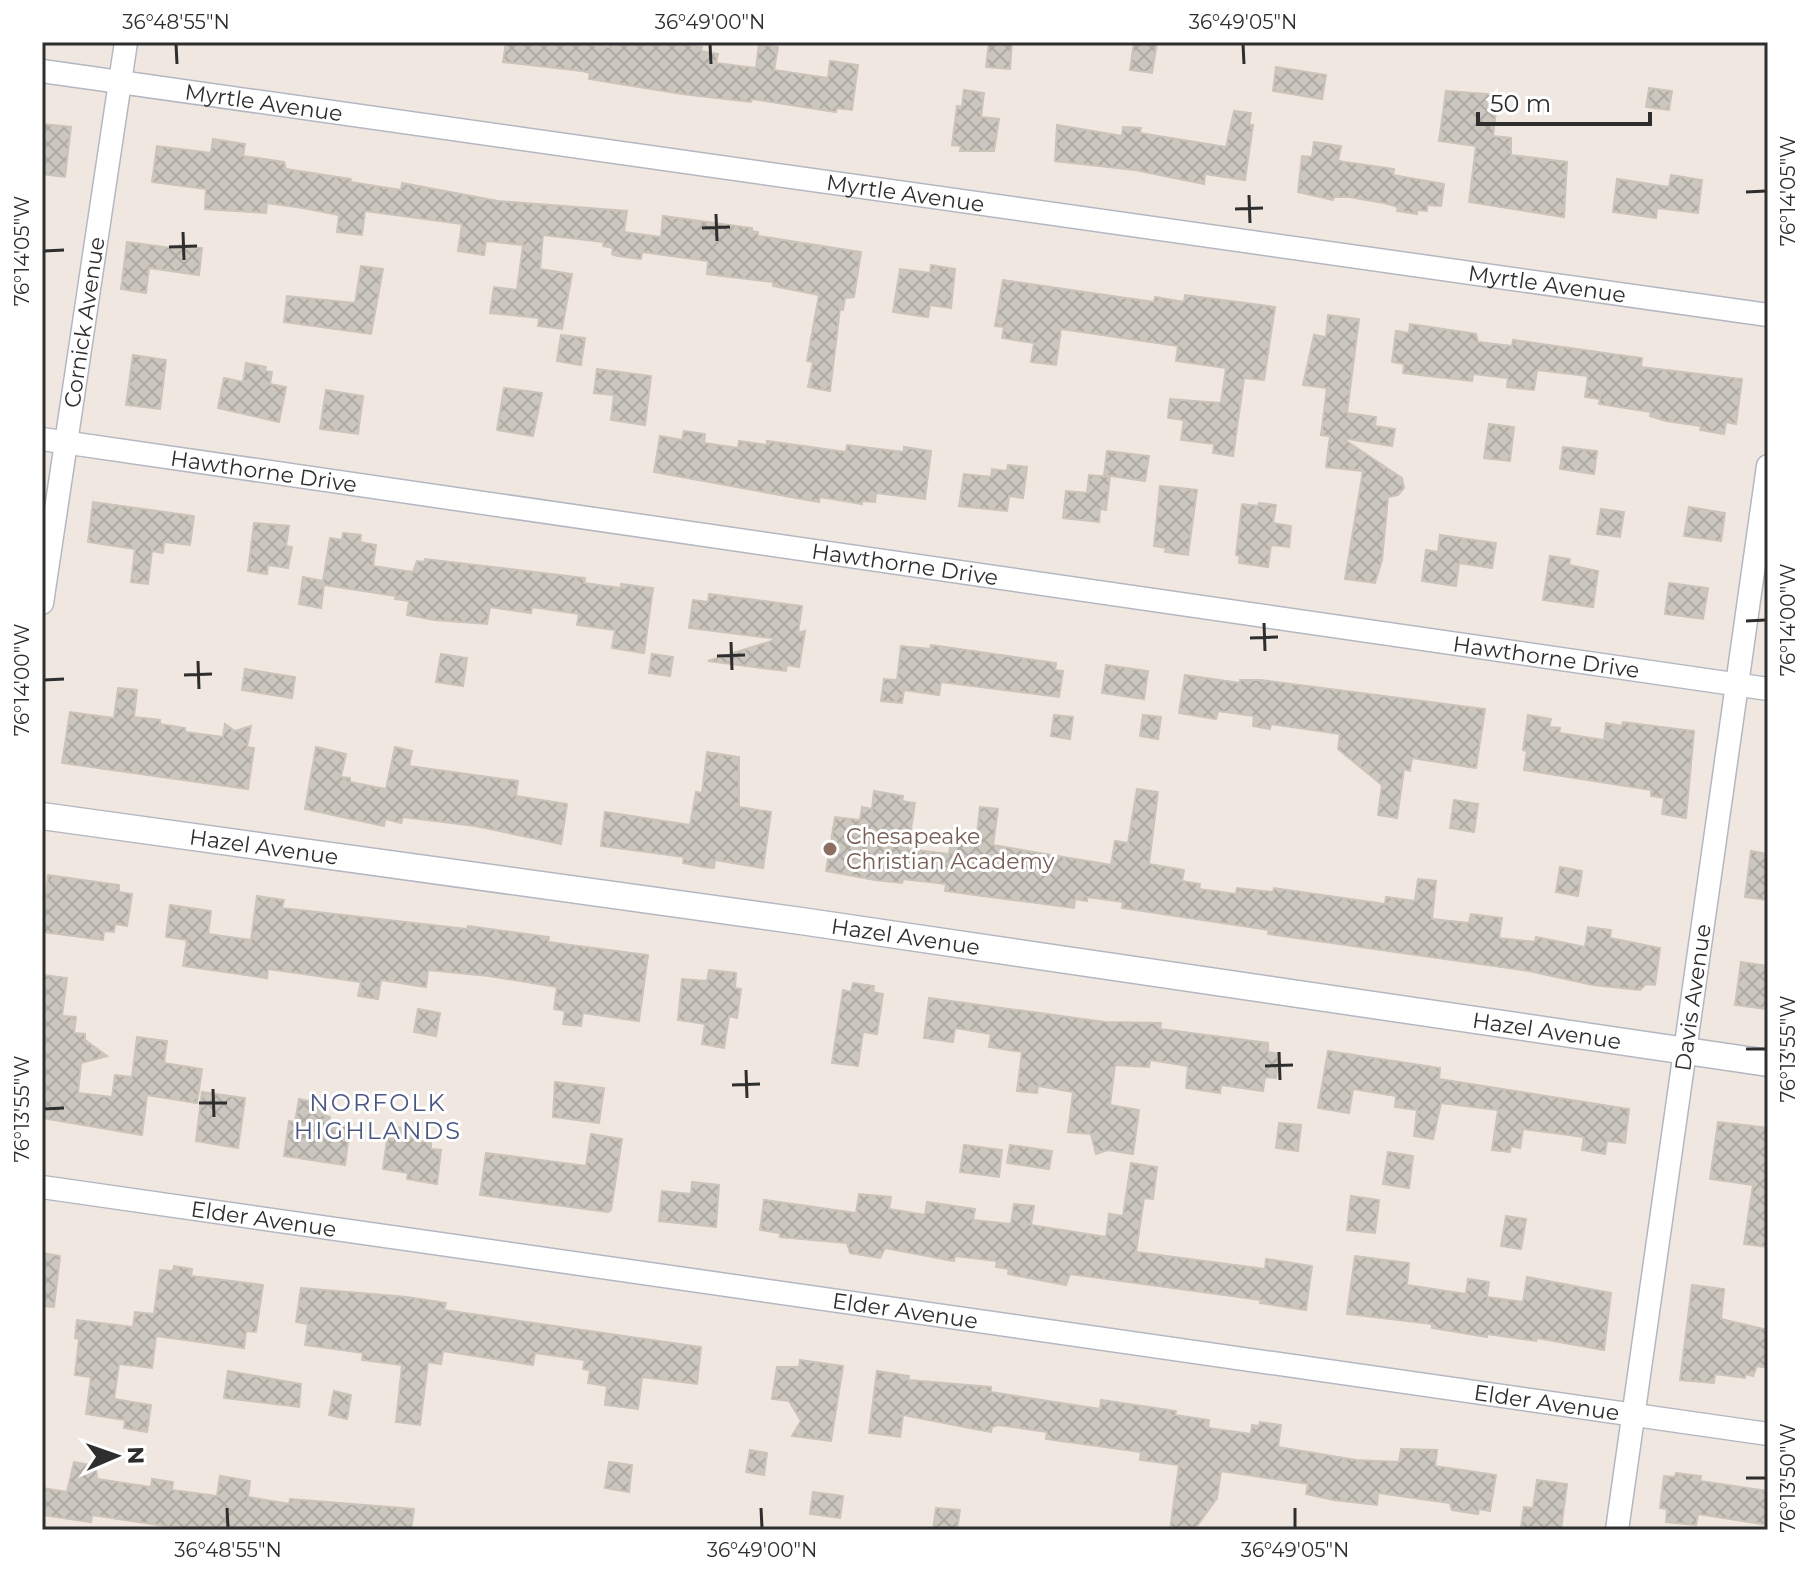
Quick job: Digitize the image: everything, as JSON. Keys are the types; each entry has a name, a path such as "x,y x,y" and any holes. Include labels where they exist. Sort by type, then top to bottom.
{"street":[{"name":"Cornick Avenue","path":"42,603 126,42"},
{"name":"Myrtle Avenue","path":"42,71 1768,315"},
{"name":"Hawthorne Drive","path":"42,439 1768,689"},
{"name":"Davis Avenue","path":"1617,1530 1768,466"},
{"name":"Hazel Avenue","path":"42,816 817,923 1768,1063"},
{"name":"Elder Avenue","path":"42,1187 1768,1434"}],"building":[{"path":"506,42 575,42 609,47 610,42 670,42 702,47 701,51 718,54 716,63 756,68 759,44 778,47 774,70 828,78 830,61 858,65 852,110 837,108 836,112 752,99 751,102 682,94 589,79 590,73 582,71 503,62"},
{"path":"989,42 1012,42 1010,69 986,67"},
{"path":"1134,42 1157,42 1152,73 1130,70"},
{"path":"1276,67 1326,75 1322,99 1273,91"},
{"path":"1649,88 1672,91 1669,110 1646,107"},
{"path":"964,90 984,93 981,117 999,119 994,151 960,151 961,146 952,145 957,106 962,107"},
{"path":"1446,91 1498,95 1493,136 1511,138 1511,155 1567,162 1564,217 1469,202 1476,146 1439,141"},
{"path":"1234,111 1251,113 1249,125 1253,125 1245,180 1205,174 1204,184 1135,170 1055,161 1057,125 1122,136 1123,127 1141,128 1140,133 1226,147"},
{"path":"43,124 71,127 65,177 42,174"},
{"path":"213,139 245,144 243,156 284,162 286,169 351,179 350,182 401,190 402,183 498,201 627,211 624,232 661,237 663,216 752,228 758,236 861,252 854,297 845,298 843,310 840,309 830,391 808,387 813,362 807,361 819,295 773,286 773,282 707,274 708,261 642,252 641,259 617,256 612,254 613,248 603,246 604,242 543,235 540,269 572,274 562,329 538,326 539,318 490,313 494,287 517,290 523,245 486,241 484,255 458,251 462,224 365,211 362,235 337,232 339,215 267,203 266,213 205,209 206,189 152,182 157,146 211,153"},
{"path":"1314,142 1341,146 1338,161 1394,169 1393,175 1444,184 1441,206 1427,205 1427,211 1417,210 1417,214 1397,211 1398,207 1384,203 1349,197 1334,197 1333,200 1298,192 1302,156 1312,157"},
{"path":"1671,175 1702,180 1698,213 1657,208 1656,218 1613,212 1617,179 1669,187"},
{"path":"127,242 179,249 180,245 202,248 199,275 149,268 146,293 121,289"},
{"path":"931,265 955,269 951,308 930,305 928,317 893,312 900,269 930,273"},
{"path":"361,266 383,269 371,334 284,322 287,296 355,303"},
{"path":"1003,280 1154,302 1155,297 1184,302 1185,295 1275,307 1264,380 1244,378 1233,456 1213,453 1214,444 1181,440 1184,420 1168,418 1170,399 1221,403 1226,368 1176,361 1178,346 1061,329 1056,365 1031,362 1034,343 1002,338 1004,327 995,326"},
{"path":"1328,315 1359,319 1347,413 1376,417 1375,426 1395,429 1392,446 1342,438 1402,478 1404,488 1398,495 1388,497 1382,560 1375,583 1345,579 1363,471 1326,467 1330,436 1321,435 1327,388 1303,385 1314,335 1326,337"},
{"path":"1410,324 1476,334 1478,342 1512,346 1513,340 1642,358 1641,367 1742,379 1736,424 1726,422 1724,434 1700,430 1701,426 1666,421 1650,416 1651,412 1599,404 1600,399 1585,397 1588,376 1537,370 1534,390 1507,387 1508,378 1473,374 1472,381 1403,373 1404,364 1392,362 1396,331 1409,333"},
{"path":"561,335 585,338 581,365 557,361"},
{"path":"133,355 166,360 160,409 126,405"},
{"path":"246,363 266,367 265,371 272,372 270,384 286,387 279,422 218,408 224,378 243,382"},
{"path":"597,369 651,376 645,425 611,420 614,395 594,393"},
{"path":"504,388 542,393 533,436 497,430"},
{"path":"326,390 363,396 358,434 320,429"},
{"path":"1489,424 1514,427 1510,461 1484,458"},
{"path":"684,431 705,434 704,443 738,448 739,441 767,445 767,441 846,452 847,445 904,452 904,447 931,451 925,499 876,493 875,502 862,501 862,504 820,497 819,502 654,472 660,436 682,440"},
{"path":"1563,447 1597,451 1594,474 1560,469"},
{"path":"1107,451 1149,456 1145,481 1104,475"},
{"path":"1008,465 1027,467 1023,498 1009,496 1007,511 959,506 964,474 991,477 992,469 1007,471"},
{"path":"1089,475 1110,477 1106,510 1100,509 1099,522 1063,518 1066,491 1087,493"},
{"path":"1160,486 1197,490 1188,555 1165,552 1166,548 1154,546"},
{"path":"93,502 194,516 190,545 164,542 163,553 152,551 148,584 131,582 135,549 88,542"},
{"path":"1259,503 1276,505 1273,523 1291,526 1289,547 1271,545 1268,567 1239,563 1240,556 1236,555 1242,504 1258,506"},
{"path":"1689,507 1725,513 1721,541 1684,536"},
{"path":"1601,509 1624,512 1620,537 1597,534"},
{"path":"254,523 289,526 286,546 292,547 288,568 268,565 267,574 248,571"},
{"path":"343,533 361,535 360,542 376,545 373,566 413,572 417,561 424,562 425,559 585,578 584,583 621,588 621,584 653,588 644,653 612,648 615,630 577,625 579,614 532,607 531,613 490,607 487,624 435,620 407,615 409,601 395,599 396,596 324,585 321,608 299,604 303,577 323,581 330,538 342,540"},
{"path":"1440,535 1496,543 1492,568 1459,563 1456,586 1422,581 1426,550 1438,552"},
{"path":"1550,556 1570,559 1569,565 1598,571 1593,607 1543,600"},
{"path":"1669,583 1708,588 1703,619 1665,614"},
{"path":"709,594 802,606 798,633 805,631 799,667 787,665 786,671 708,661 778,639 689,628 693,600 708,602"},
{"path":"931,645 1056,663 1055,670 1063,671 1059,697 941,682 939,695 904,690 902,703 881,701 884,679 897,680 901,646 930,649"},
{"path":"441,654 467,658 463,686 436,682"},
{"path":"652,654 673,657 670,676 649,673"},
{"path":"1106,665 1148,671 1144,699 1102,693"},
{"path":"245,669 295,677 292,698 242,690"},
{"path":"1185,675 1240,683 1240,680 1261,680 1485,709 1476,768 1412,758 1410,771 1404,769 1397,818 1378,815 1382,785 1338,749 1340,734 1271,724 1270,729 1253,726 1254,716 1218,711 1216,719 1179,713"},
{"path":"118,688 137,690 134,717 160,720 160,724 185,728 185,732 223,737 225,724 235,731 251,726 247,747 254,748 248,789 62,763 70,712 114,718"},
{"path":"1054,715 1073,717 1070,739 1051,736"},
{"path":"1143,715 1161,717 1158,739 1140,736"},
{"path":"1528,715 1551,719 1549,727 1560,728 1559,733 1604,740 1606,723 1622,726 1623,722 1694,731 1686,818 1662,814 1664,798 1651,796 1651,790 1524,770 1527,751 1523,750"},
{"path":"316,747 346,754 341,777 350,778 350,782 386,789 395,747 412,751 409,766 518,781 516,796 567,804 561,844 475,826 403,817 401,823 385,819 384,826 305,809"},
{"path":"707,752 739,757 739,807 771,812 763,868 715,860 714,868 703,867 683,863 684,857 601,846 605,812 690,825 696,792 702,793"},
{"path":"1137,789 1158,792 1149,864 1184,870 1182,881 1200,884 1199,889 1236,894 1237,888 1273,892 1274,888 1385,904 1386,897 1415,901 1418,879 1436,881 1432,919 1469,923 1471,914 1502,918 1499,938 1535,942 1536,937 1585,947 1588,927 1611,930 1610,938 1660,948 1655,985 1646,984 1640,990 1593,985 1529,971 1268,934 1269,930 1122,908 1123,902 1087,897 1087,901 1075,899 1074,908 945,891 946,884 903,879 902,883 826,871 835,817 860,820 862,807 872,809 874,791 903,796 902,801 915,803 908,849 949,854 951,840 976,843 980,807 998,809 993,845 1111,865 1115,841 1128,843"},
{"path":"1454,800 1478,804 1474,832 1450,828"},
{"path":"1751,851 1768,854 1768,900 1745,897"},
{"path":"1560,867 1582,871 1578,896 1556,892"},
{"path":"48,875 119,885 119,892 132,894 127,926 115,924 114,932 104,931 103,940 42,932"},
{"path":"257,896 284,900 282,908 467,929 468,926 549,937 548,942 648,955 639,1021 583,1013 581,1026 563,1024 565,1011 554,1009 557,987 489,976 428,970 426,987 381,980 378,999 358,996 361,982 268,969 267,978 183,966 187,940 166,937 170,905 211,911 208,934 251,940"},
{"path":"1741,962 1768,966 1767,1009 1735,1005"},
{"path":"709,970 736,973 735,988 741,989 737,1018 729,1016 724,1048 702,1044 705,1024 678,1020 682,979 707,981"},
{"path":"44,975 67,978 62,1016 76,1017 74,1033 85,1034 85,1040 107,1056 81,1063 78,1093 112,1097 115,1075 132,1077 137,1037 167,1041 164,1063 202,1069 197,1103 147,1095 142,1135 42,1118"},
{"path":"853,983 874,986 873,992 883,994 877,1034 863,1032 858,1066 832,1063 843,990 851,992"},
{"path":"929,998 1105,1022 1161,1023 1160,1029 1268,1043 1268,1052 1279,1054 1276,1078 1265,1077 1263,1091 1221,1085 1220,1093 1186,1088 1188,1066 1150,1060 1149,1067 1115,1065 1110,1105 1139,1110 1133,1154 1108,1150 1096,1154 1091,1134 1068,1132 1073,1092 1038,1086 1037,1093 1017,1091 1022,1052 989,1047 991,1034 955,1028 953,1042 924,1038"},
{"path":"418,1009 440,1013 436,1036 414,1032"},
{"path":"1328,1051 1440,1068 1439,1079 1629,1109 1625,1143 1607,1141 1605,1154 1582,1150 1584,1137 1523,1129 1520,1148 1511,1146 1510,1152 1492,1150 1498,1110 1441,1103 1433,1139 1414,1136 1417,1110 1395,1107 1396,1096 1353,1089 1349,1113 1318,1108"},
{"path":"555,1082 604,1088 599,1123 553,1117"},
{"path":"202,1092 245,1098 238,1148 196,1141"},
{"path":"299,1099 324,1104 323,1115 330,1117 329,1124 350,1127 345,1165 284,1156 289,1121 295,1122"},
{"path":"1718,1122 1768,1128 1768,1247 1744,1244 1753,1185 1710,1179"},
{"path":"1279,1123 1301,1125 1298,1151 1276,1148"},
{"path":"389,1126 418,1130 416,1141 431,1142 431,1149 441,1150 437,1184 407,1179 408,1173 383,1169"},
{"path":"591,1134 622,1139 611,1210 608,1212 480,1195 486,1153 586,1166"},
{"path":"964,1145 1002,1150 999,1177 960,1172"},
{"path":"1010,1145 1052,1151 1049,1169 1007,1163"},
{"path":"1388,1152 1413,1156 1409,1188 1383,1184"},
{"path":"1131,1163 1157,1167 1153,1199 1144,1198 1136,1252 1265,1269 1266,1259 1312,1266 1306,1310 1260,1303 1261,1300 1070,1274 1066,1285 1008,1274 1009,1269 996,1267 997,1261 955,1256 954,1261 885,1248 880,1258 850,1253 847,1243 780,1237 780,1233 760,1230 764,1200 856,1213 859,1194 891,1197 889,1209 925,1215 927,1202 975,1209 973,1220 1011,1224 1014,1204 1034,1206 1031,1225 1106,1237 1109,1214 1123,1216"},
{"path":"692,1182 719,1185 716,1227 659,1221 662,1191 691,1194"},
{"path":"1351,1196 1379,1200 1375,1233 1347,1230"},
{"path":"1506,1216 1526,1219 1521,1249 1501,1246"},
{"path":"42,1253 60,1256 54,1307 42,1306"},
{"path":"1355,1256 1409,1263 1407,1285 1466,1294 1468,1279 1489,1282 1487,1297 1523,1302 1527,1277 1611,1293 1604,1350 1537,1338 1536,1341 1487,1334 1487,1337 1432,1328 1432,1324 1347,1314"},
{"path":"174,1266 192,1269 191,1276 263,1285 256,1332 246,1331 244,1348 156,1336 152,1368 119,1364 114,1399 151,1405 147,1432 124,1428 125,1420 86,1414 91,1377 75,1375 79,1339 75,1338 77,1320 133,1327 135,1312 154,1314 160,1270 173,1271"},
{"path":"1692,1285 1724,1289 1721,1319 1768,1330 1768,1368 1757,1366 1753,1376 1746,1374 1745,1378 1715,1374 1714,1383 1680,1380"},
{"path":"301,1288 407,1297 446,1303 444,1310 701,1347 697,1384 642,1377 638,1409 605,1405 607,1386 588,1383 590,1370 583,1369 585,1360 535,1353 533,1365 443,1351 441,1364 428,1362 420,1425 396,1422 402,1365 362,1360 363,1353 305,1345 308,1324 296,1322"},
{"path":"800,1360 843,1366 831,1441 792,1436 801,1421 789,1401 772,1399 777,1367 799,1367"},
{"path":"228,1371 301,1384 299,1407 224,1398"},
{"path":"877,1371 909,1376 908,1380 991,1387 991,1392 1100,1409 1101,1400 1176,1411 1175,1415 1209,1420 1208,1428 1251,1434 1252,1425 1259,1426 1260,1422 1281,1425 1278,1447 1356,1460 1399,1462 1401,1449 1437,1450 1435,1466 1496,1475 1490,1511 1479,1509 1478,1514 1452,1510 1450,1503 1378,1493 1377,1505 1334,1500 1306,1494 1308,1484 1221,1471 1217,1498 1194,1530 1170,1530 1179,1465 1140,1460 1141,1452 1046,1439 1047,1432 998,1425 992,1427 991,1432 903,1415 900,1437 869,1433"},
{"path":"334,1391 351,1395 347,1419 329,1415"},
{"path":"750,1450 767,1453 764,1475 746,1472"},
{"path":"74,1462 96,1466 97,1479 151,1487 152,1479 173,1482 172,1490 217,1496 220,1476 250,1481 248,1497 289,1504 290,1499 414,1509 411,1530 191,1530 92,1515 91,1522 42,1515 42,1488 67,1492"},
{"path":"609,1462 632,1465 629,1492 605,1488"},
{"path":"1676,1473 1701,1476 1700,1481 1768,1491 1768,1525 1698,1514 1696,1525 1666,1522 1667,1509 1660,1508 1664,1476 1675,1477"},
{"path":"1537,1480 1567,1484 1561,1530 1521,1527 1524,1507 1533,1508"},
{"path":"813,1492 843,1496 840,1518 810,1514"},
{"path":"936,1508 960,1510 957,1530 933,1530"}],"place":[{"name":"Chesapeake Christian Academy","path":"830,849"}],"district":[{"name":"NORFOLK HIGHLANDS","path":"378,1116"}]}
